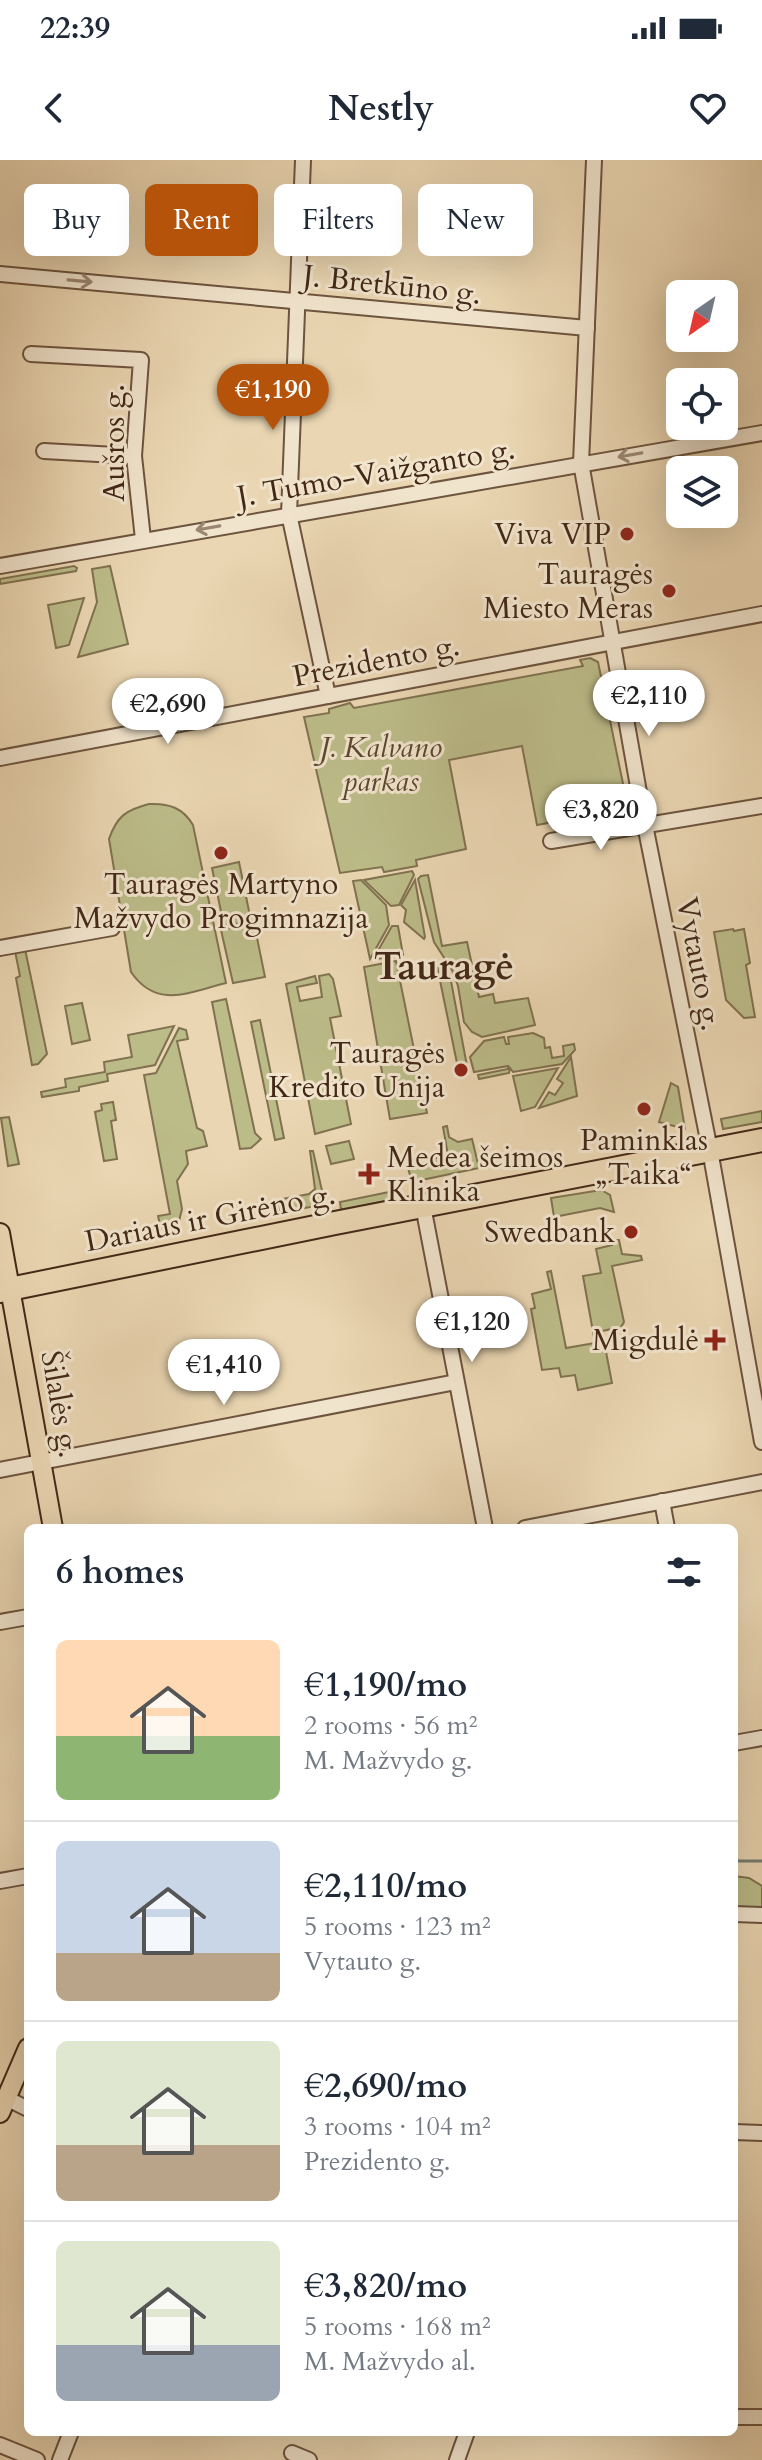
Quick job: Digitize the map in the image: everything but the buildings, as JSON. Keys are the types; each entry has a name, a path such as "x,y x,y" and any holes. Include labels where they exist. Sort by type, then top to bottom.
{"highway":[{"name":"Dariaus ir Girėno g.","path":"5,1290 762,1140"}],"main road":[{"name":"Šilalės g.","path":"0,1233 5,1290 52,1524"},
{"path":"3,2105 24,2057"}],"street":[{"path":"303,160 289,514 328,696"},
{"name":"Vytauto g.","path":"594,160 581,463 645,826 710,1150 762,1442"},
{"name":"J. Bretkūno g.","path":"1,274 587,328"},
{"name":"Aušros g.","path":"31,354 141,360 134,456 143,539"},
{"name":"J. Tumo-Vaižganto g.","path":"0,566 762,433"},
{"path":"44,451 134,456"},
{"name":"Prezidento g.","path":"0,758 762,614"},
{"path":"551,841 762,806"},
{"path":"0,948 112,928"},
{"path":"423,1206 484,1524"},
{"path":"0,1470 456,1382"},
{"path":"557,1524 762,1482"},
{"path":"662,1501 666,1524"},
{"path":"0,1622 24,1618"},
{"path":"738,1742 762,1738"},
{"path":"0,1881 24,1877"},
{"path":"738,1914 762,1915"},
{"path":"3,2105 24,2108"},
{"path":"738,2132 762,2133"},
{"path":"738,2417 762,2417"},
{"path":"60,2460 69,2436"},
{"path":"457,2460 466,2436"},
{"path":"0,2445 37,2460"},
{"path":"292,2453 309,2460"}],"green space":[{"path":"74,566 76,571 0,584 0,579"},
{"path":"110,566 128,644 78,657 97,602 92,569"},
{"path":"84,598 69,645 56,648 48,605"},
{"name":"J. Kalvano parkas","path":"590,658 598,662 628,808 537,825 522,746 449,760 466,849 416,860 417,866 384,872 382,867 340,873 304,717 329,713 329,709 350,703 354,708 583,666 580,660"},
{"path":"149,804 175,808 185,814 193,825 226,983 187,993 163,995 141,984 131,972 109,839 123,815"},
{"path":"239,862 251,921 224,926 212,868"},
{"path":"412,871 414,875 399,905 391,906 364,880"},
{"path":"428,875 442,946 467,942 479,997 493,994 495,1003 528,998 535,1025 482,1037 472,1032 464,1022 458,986 434,942 418,879"},
{"path":"361,880 386,905 389,925 370,959 353,881"},
{"path":"415,880 424,939 404,922 406,910 401,905"},
{"path":"254,923 265,977 233,983 221,930"},
{"path":"392,926 398,926 403,955 377,959 375,956"},
{"path":"744,929 750,963 746,965 755,1017 744,1018 726,1000 714,932"},
{"path":"25,949 47,1054 38,1064 32,1065 16,978 20,976 15,951"},
{"path":"396,961 427,1113 390,1119 364,967"},
{"path":"436,961 451,981 467,1066 458,1068"},
{"path":"329,974 333,979 341,1016 330,1018 351,1124 315,1134 286,984 315,976 317,983 297,987 300,1001 322,997 319,976"},
{"path":"226,999 255,1133 261,1139 251,1148 240,1149 212,1002"},
{"path":"82,1003 90,1040 72,1044 65,1006"},
{"path":"260,1020 284,1138 275,1140 251,1022"},
{"path":"174,1026 155,1065 107,1074 108,1081 79,1087 79,1091 42,1097 41,1092 66,1087 65,1079 105,1072 104,1062 132,1057 128,1035"},
{"path":"179,1028 186,1030 188,1039 177,1041 197,1128 203,1131 207,1146 186,1151 188,1164 177,1181 182,1209 178,1225 161,1229 158,1216 170,1214 144,1075 156,1073"},
{"path":"533,1033 544,1038 545,1048 550,1047 552,1058 564,1056 563,1046 574,1044 575,1050 562,1064 513,1072 510,1068 509,1073 479,1079 478,1075 508,1069 508,1066 474,1072 470,1057 484,1041 504,1037 506,1044 509,1044 508,1037"},
{"path":"571,1057 577,1096 539,1108 549,1092 555,1095 563,1083 557,1079"},
{"path":"558,1068 535,1107 521,1111 513,1076"},
{"path":"671,1083 678,1087 685,1129 659,1122"},
{"path":"113,1102 116,1120 111,1121 117,1159 104,1161 95,1112 102,1110 101,1104"},
{"path":"762,1111 762,1122 723,1129 721,1119"},
{"path":"9,1117 19,1164 8,1166 1,1118"},
{"path":"447,1126 449,1137 458,1142 472,1139 479,1168 412,1182 408,1168 432,1163 432,1159 448,1155 443,1127"},
{"path":"349,1141 354,1159 331,1164 326,1146"},
{"path":"310,1151 313,1151 325,1204 280,1213 277,1200 309,1194 315,1189"},
{"path":"399,1190 401,1198 341,1210 340,1202"},
{"path":"601,1190 610,1195 614,1212 600,1208 554,1217 551,1198"},
{"path":"611,1240 619,1240 622,1254 641,1256 642,1260 612,1266 624,1322 621,1327 602,1331 612,1383 578,1390 575,1375 561,1377 559,1368 542,1370 531,1309 535,1308 532,1294 551,1289 547,1272 551,1271 566,1348 595,1343 583,1276 601,1273 596,1249 612,1245"},
{"path":"738,1877 749,1878 762,1886 762,1910 738,1909"}],"waterway":[{"path":"738,1861 762,1861"}],"place":[{"name":"Viva VIP","path":"627,534"},
{"name":"Tauragės Miesto Meras","path":"669,591"},
{"name":"Tauragės Martyno Mažvydo Progimnazija","path":"221,853"},
{"name":"Tauragės Kredito Unija","path":"461,1070"},
{"name":"Paminklas „Taika“","path":"644,1109"},
{"name":"Medea šeimos Klinika","path":"369,1174"},
{"name":"Swedbank","path":"631,1232"},
{"name":"Migdulė","path":"715,1340"}],"district":[{"name":"Tauragė","path":"444,967"}]}
